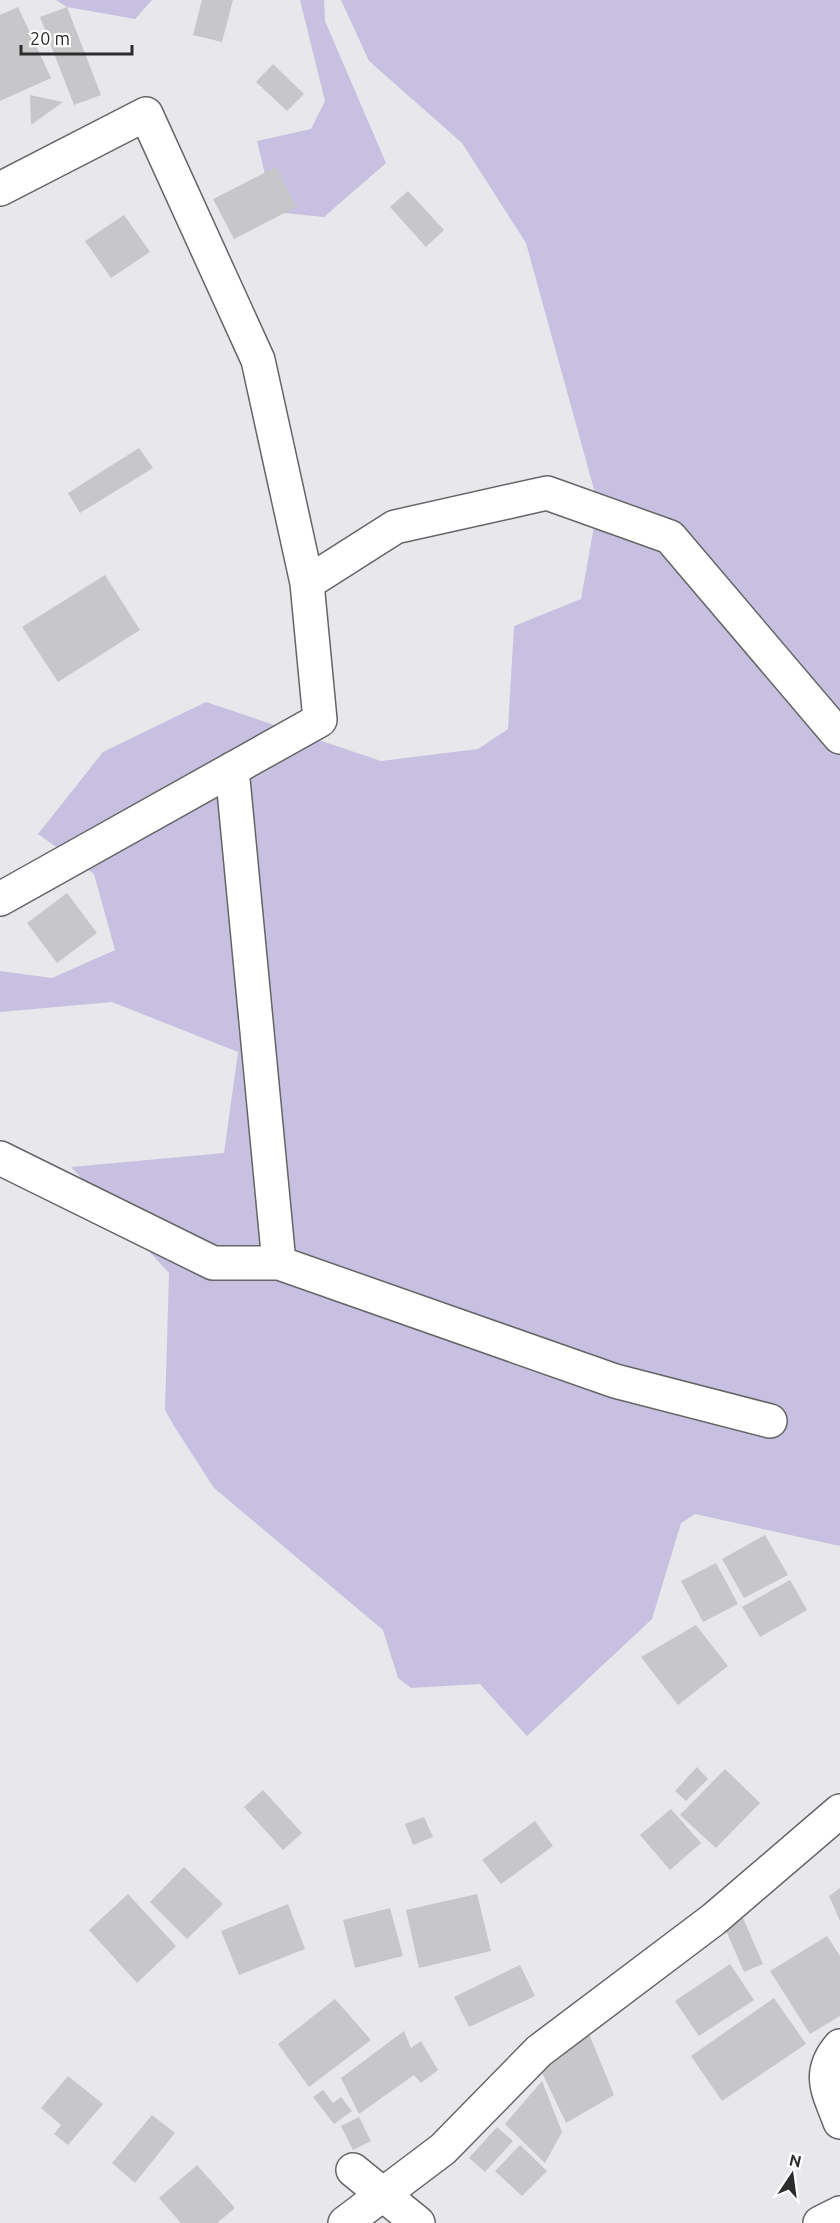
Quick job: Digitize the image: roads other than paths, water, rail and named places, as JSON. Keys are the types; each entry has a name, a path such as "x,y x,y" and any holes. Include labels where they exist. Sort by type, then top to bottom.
{"street":[{"path":"0,189 146,114 258,360 307,583 320,720 0,899"},
{"path":"307,583 395,527 547,493 670,537 840,737"},
{"path":"232,769 279,1263"},
{"path":"0,1158 213,1263 279,1263 615,1381 770,1421"},
{"path":"345,2223 443,2149 539,2051 714,1919 840,1811"},
{"path":"840,2046 829,2060 826,2083 840,2122"},
{"path":"353,2170 418,2223"},
{"path":"820,2223 840,2213"}]}
